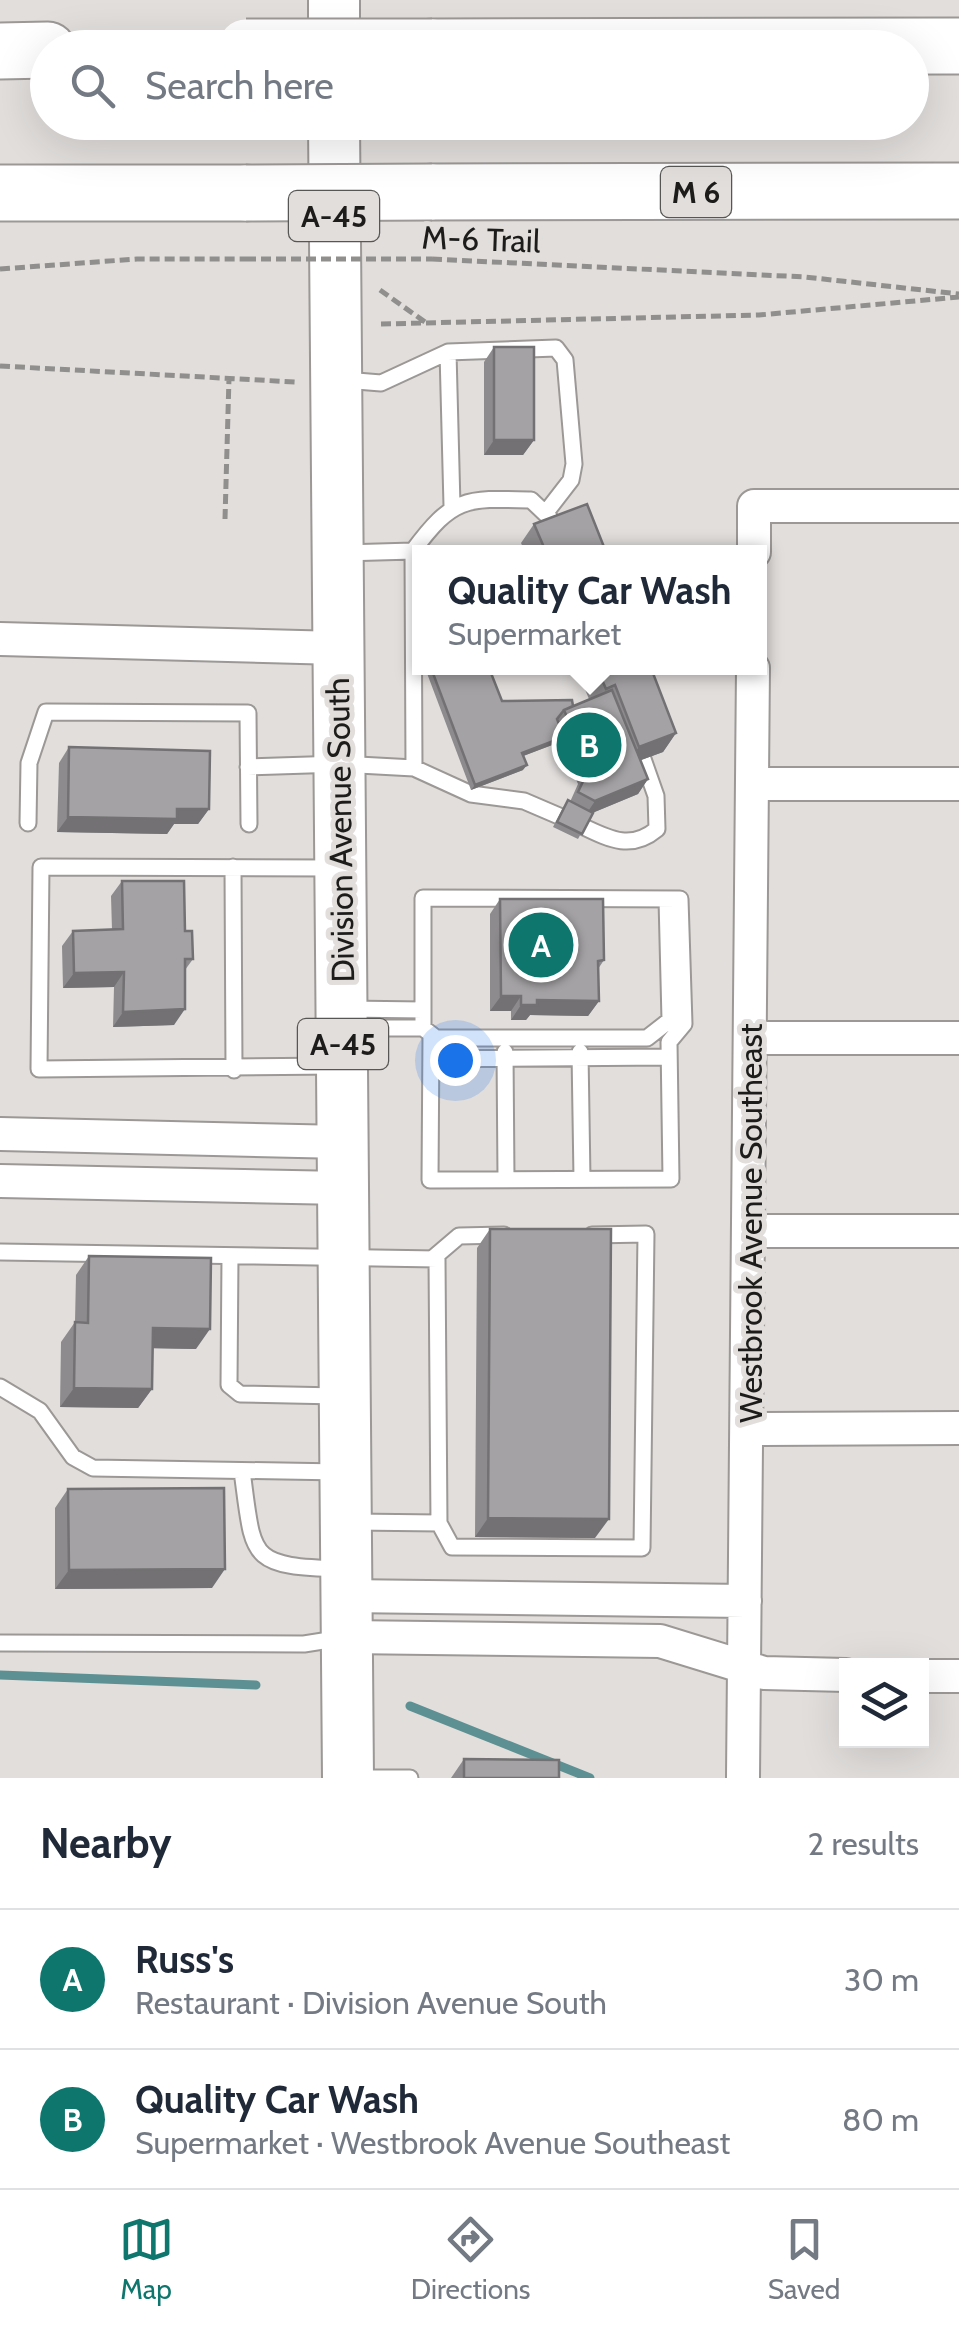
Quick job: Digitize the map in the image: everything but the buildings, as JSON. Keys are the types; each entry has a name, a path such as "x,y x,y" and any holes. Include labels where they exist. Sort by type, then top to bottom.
{"highway":[{"path":"929,46 959,46"},
{"path":"0,51 30,50"},
{"name":"M 6","path":"0,193 959,191"}],"main road":[{"path":"334,0 334,30"},
{"name":"Division Avenue South","path":"333,140 315,380 336,553 348,1778"}],"street":[{"path":"754,545 754,506 959,506"},
{"path":"0,639 338,648"},
{"name":"Westbrook Avenue Southeast","path":"743,1778 753,675"},
{"path":"752,784 959,784"},
{"path":"752,1038 959,1038"},
{"path":"0,1134 343,1165"},
{"path":"0,1181 343,1165"},
{"path":"749,1231 959,1231"},
{"path":"749,1429 959,1428"},
{"path":"345,1581 745,1601"},
{"path":"345,1581 660,1641 780,1675 839,1675"},
{"path":"929,1676 959,1676"}],"lane":[{"path":"315,380 381,382 448,352 556,348 565,360 574,464 571,480 547,511"},
{"path":"448,352 452,506"},
{"path":"418,545 452,506 466,500 531,500 547,511 554,530"},
{"path":"336,553 412,552"},
{"path":"413,675 414,768"},
{"path":"28,823 29,762 46,712 248,714 249,824"},
{"path":"584,827 612,840 634,843 657,829 656,796 643,759"},
{"path":"248,767 340,764 414,768 471,794 524,802 559,816"},
{"path":"341,868 41,867 39,1070 234,1070 272,1064 343,1034 423,1010"},
{"path":"233,867 234,1070"},
{"path":"424,898 667,899 680,899 684,1024 670,1042 671,1179 430,1180 431,1059 423,1010 424,898"},
{"path":"343,1034 427,1031 436,1038 647,1038 670,1020 667,899"},
{"path":"504,1038 506,1179"},
{"path":"580,1038 582,1179"},
{"path":"431,1059 670,1058"},
{"path":"0,1252 438,1259 439,1523 452,1547 642,1548 646,1234 571,1235"},
{"path":"432,1259 458,1236 515,1235"},
{"path":"230,1256 229,1385 240,1394 345,1396"},
{"path":"0,1387 40,1410 73,1457 94,1468 345,1472"},
{"path":"242,1471 252,1544 262,1556 275,1565 345,1581"},
{"path":"0,1643 304,1644 345,1581 439,1523"},
{"path":"348,1778 410,1778"}],"path":[{"name":"M-6 Trail","path":"0,269 137,259 432,259 804,276 959,296"},
{"path":"380,290 428,323"},
{"name":"M-6 Trail","path":"380,324 759,315 959,296"},
{"path":"0,366 315,380"},
{"path":"225,518 229,378"}],"waterway":[{"path":"0,1675 256,1685"},
{"path":"410,1706 590,1778"}],"place":[{"name":"Quality Car Wash","path":"589,745"},
{"name":"Russ's","path":"541,945"}]}
